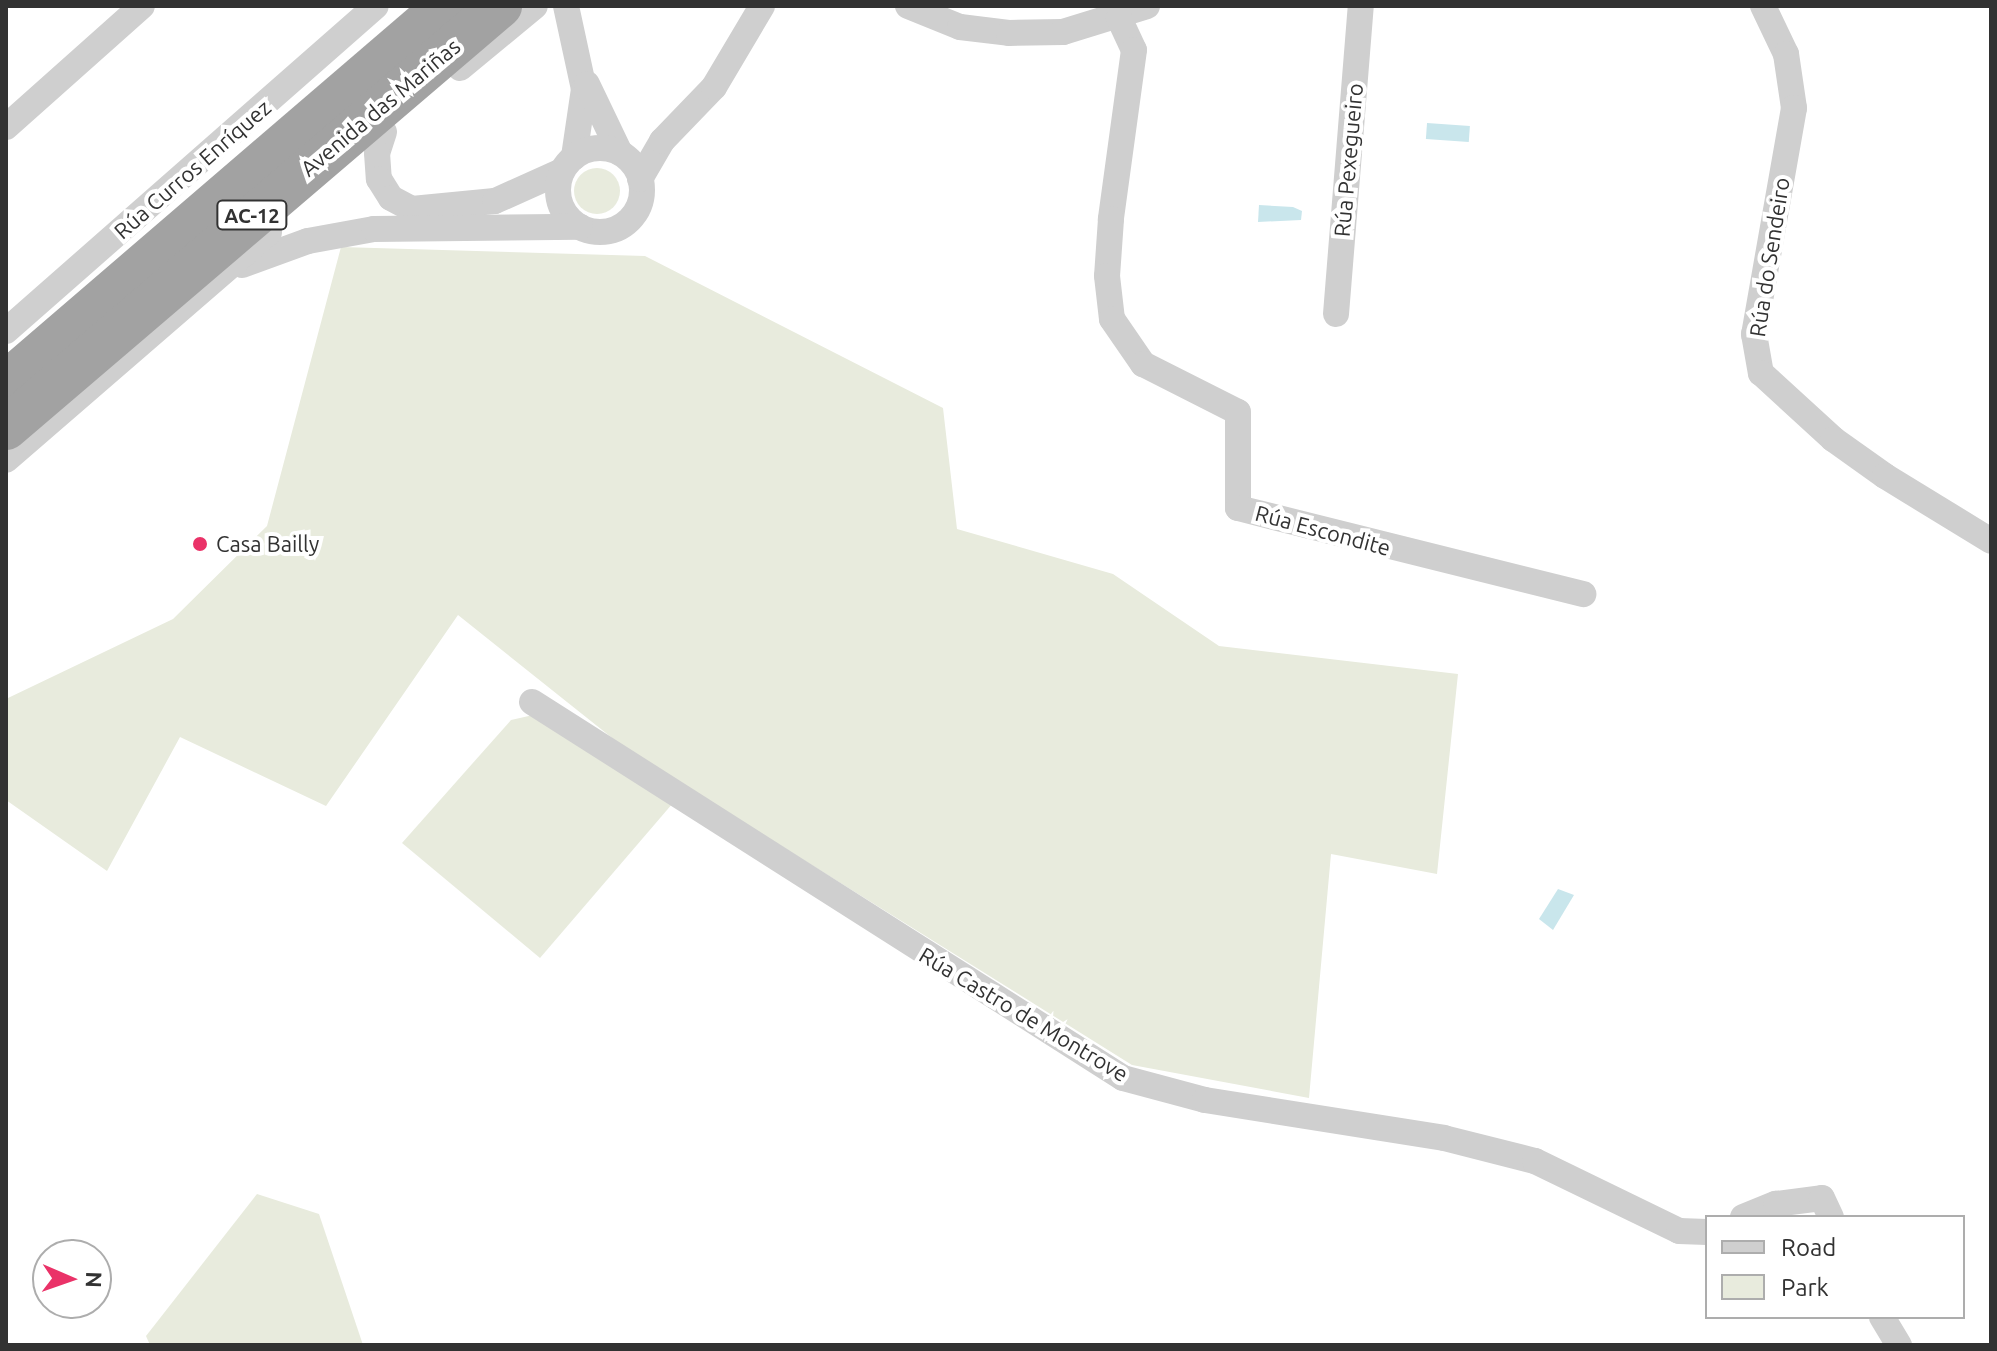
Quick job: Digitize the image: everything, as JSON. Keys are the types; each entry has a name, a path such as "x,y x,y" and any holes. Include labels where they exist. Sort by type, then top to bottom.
{"highway":[{"path":"158,251 212,185 409,6"},
{"name":"Avenida das Mariñas","path":"6,383 445,6"},
{"name":"Avenida das Mariñas","path":"6,428 500,6"}],"street":[{"path":"6,127 142,6"},
{"name":"Rúa Curros Enríquez","path":"6,331 376,6"},
{"path":"6,460 384,132 535,6"},
{"path":"192,298 245,263 341,234 580,227 604,231 626,223 639,203 640,179 653,153 714,87 762,6"},
{"path":"908,6 960,27 1009,33 1063,32 1119,18 1147,6"},
{"name":"Rúa Pexegueiro","path":"1336,314 1361,6"},
{"name":"Rúa do Sendeiro","path":"1763,6 1786,54 1794,108 1754,334 1761,373 1833,439 1885,476 1991,541"},
{"path":"567,10 580,67 583,117 558,197 580,227"},
{"name":"Rúa Escondite","path":"1119,18 1134,50 1111,219 1107,276 1112,319 1143,364 1238,412 1238,508 1583,594"},
{"path":"580,67 615,149 640,179"},
{"path":"384,132 377,153 379,179 391,198 412,209 495,201 568,164 677,125"},
{"name":"Rúa Castro de Montrove","path":"532,702 1123,1078 1205,1100 1444,1138 1535,1161 1679,1231 1705,1232"},
{"path":"1748,1215 1776,1204 1822,1198 1830,1215"},
{"path":"1883,1319 1899,1345"}],"green space":[{"path":"597,168 613,175 620,191 613,207 597,214 581,207 574,191 581,175"},
{"path":"341,247 645,256 943,408 957,529 1113,574 1219,646 1458,674 1437,874 1331,854 1309,1098 1132,1065 626,749 458,615 326,806 180,737 107,871 6,800 8,698 173,619 267,526"},
{"path":"542,713 673,803 540,958 402,843 511,720"},
{"path":"257,1194 319,1214 363,1345 150,1345 146,1336"}],"water":[{"path":"1427,123 1470,126 1469,142 1426,139"},
{"path":"1259,205 1293,207 1302,211 1301,220 1258,222"},
{"path":"1558,889 1574,895 1553,930 1539,919"}],"place":[{"name":"Casa Bailly","path":"200,544"}]}
